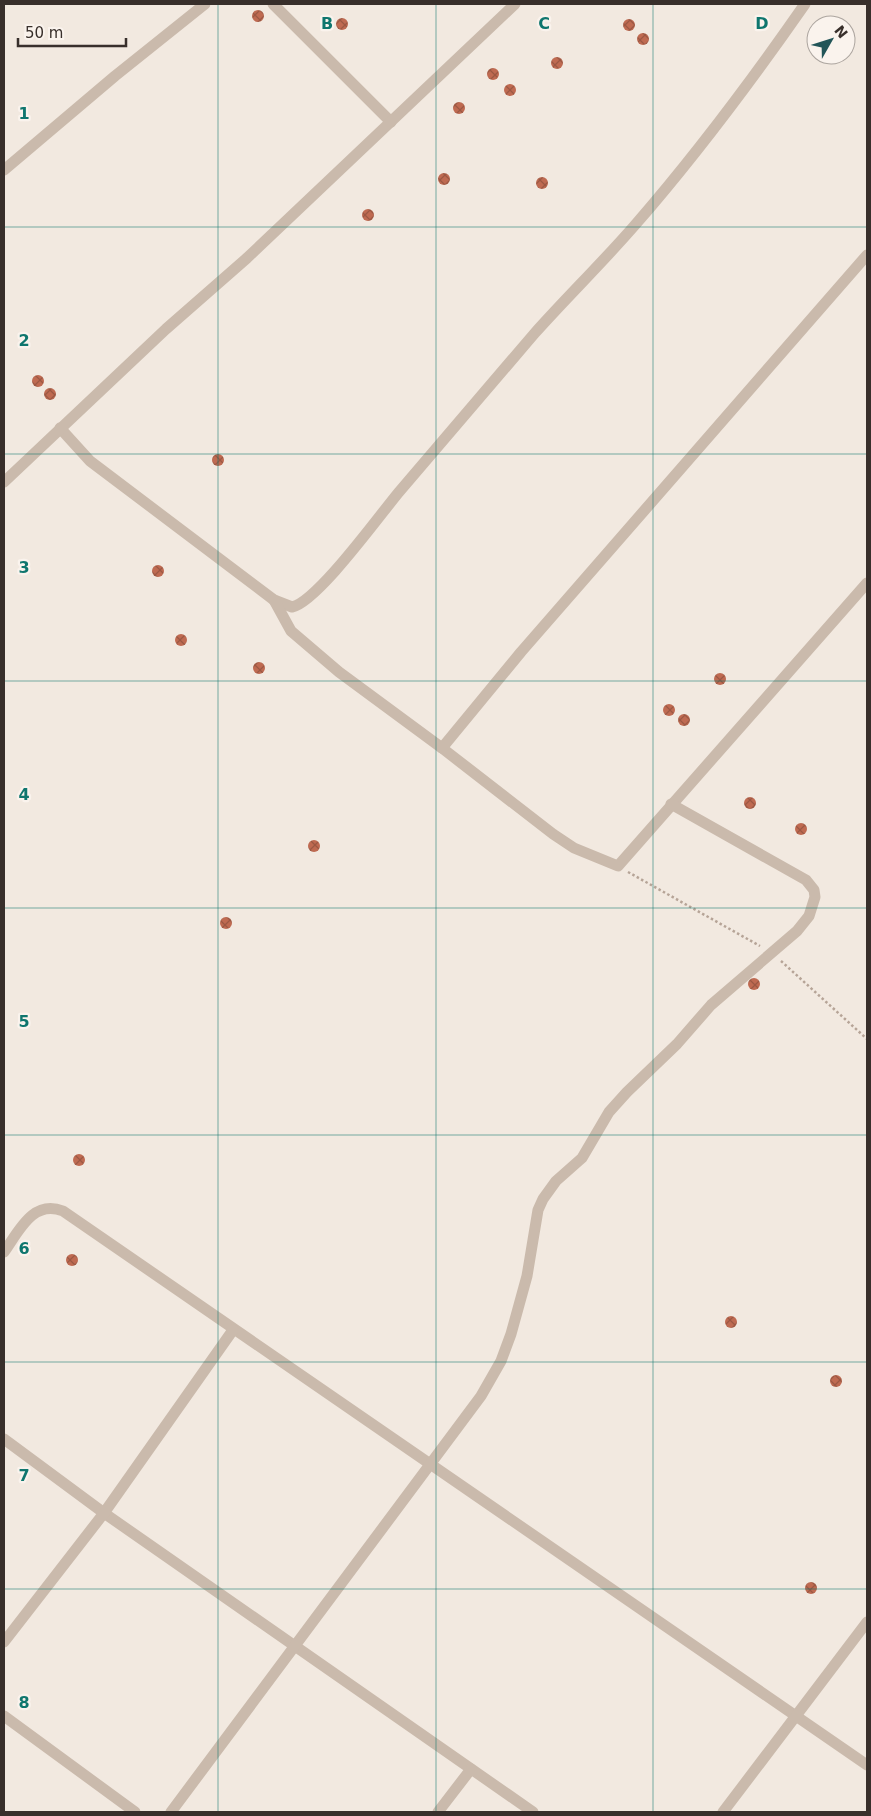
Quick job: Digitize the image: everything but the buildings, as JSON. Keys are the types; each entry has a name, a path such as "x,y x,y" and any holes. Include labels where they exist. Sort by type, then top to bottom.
{"street":[{"path":"4,170 115,76 205,4"},
{"path":"273,4 391,122"},
{"path":"4,482 515,4"},
{"path":"60,428 90,461 274,600 292,607 298,606 312,597 323,585 377,518 529,340 664,191 729,110 805,4"},
{"path":"442,748 521,652 867,255"},
{"path":"274,600 291,631 308,648 553,834 574,848 618,866 867,583"},
{"path":"171,1812 294,1645 462,1425 501,1361 523,1291 538,1210 543,1199 556,1182 582,1158 609,1112 627,1092 677,1044 711,1005 773,954 809,916 815,897 812,885 671,804"},
{"path":"4,1252 35,1212 42,1208 56,1208 867,1765"},
{"path":"4,1642 104,1513 233,1330"},
{"path":"4,1439 104,1513 533,1812"},
{"path":"724,1812 867,1622"},
{"path":"4,1716 135,1812"},
{"path":"438,1812 471,1769"}],"path":[{"path":"618,866 773,954 867,1039"}]}
